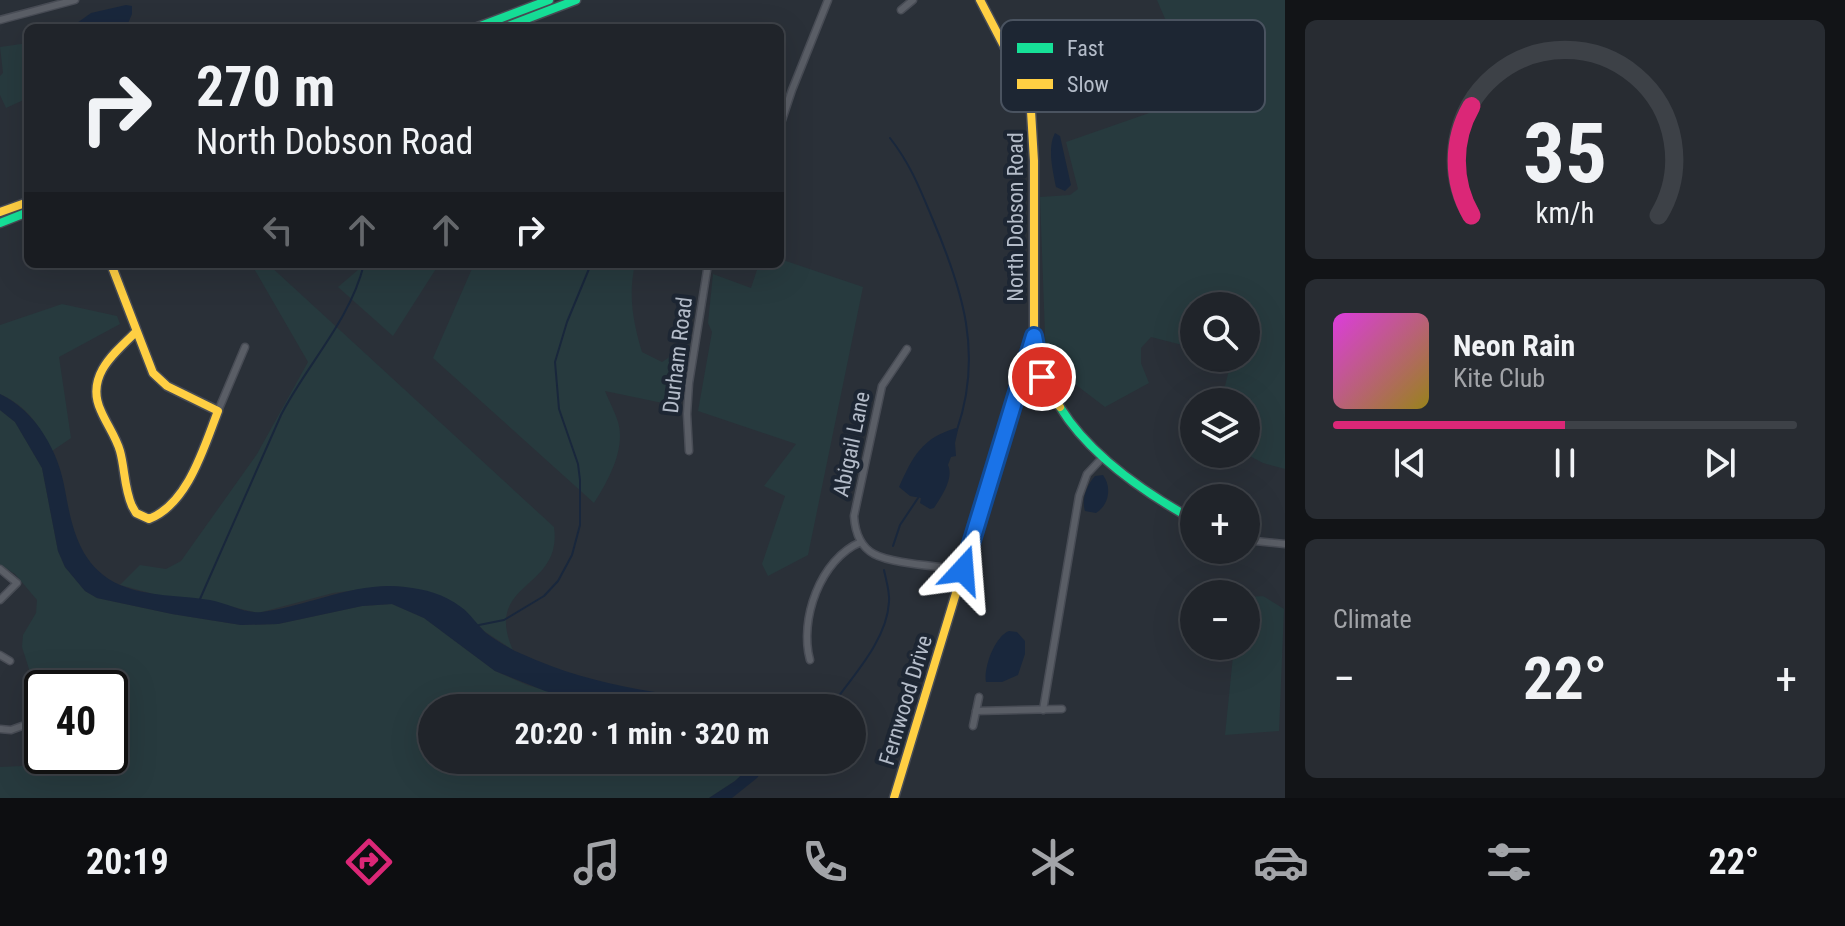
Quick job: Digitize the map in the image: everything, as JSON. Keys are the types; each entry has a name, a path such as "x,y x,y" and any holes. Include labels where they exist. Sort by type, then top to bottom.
{"street":[{"path":"0,20 75,0"},
{"path":"510,24 549,0"},
{"path":"489,24 576,0"},
{"path":"784,114 828,0"},
{"path":"901,10 913,0"},
{"name":"North Dobson Road","path":"980,0 1001,40"},
{"name":"North Dobson Road","path":"1031,112 1034,336 1039,367 1054,398 1103,457 1150,496 1180,512"},
{"path":"0,223 24,205"},
{"path":"0,212 24,212"},
{"path":"112,268 148,364 159,380 218,411"},
{"name":"Durham Road","path":"689,451 688,392 707,268"},
{"path":"136,332 103,369 95,390 120,449 128,494 139,515 151,519 167,511 198,461 245,347"},
{"name":"Fernwood Drive","path":"894,798 1034,336"},
{"name":"Abigail Lane","path":"861,542 854,516 878,400 882,386 907,349"},
{"path":"1043,710 1079,496 1087,474 1103,457"},
{"path":"1260,541 1285,544"},
{"path":"810,660 805,644 819,582 841,557 861,542 874,555 963,570"},
{"path":"0,569 17,583 0,600"},
{"path":"0,655 10,661"},
{"path":"973,726 979,697"},
{"path":"976,711 1062,709"},
{"path":"0,729 11,730 22,726"}],"green space":[{"path":"1157,0 1285,0 1285,469 1260,461 1260,388 1219,388 1225,386 1228,372 1260,372 1260,292 1180,292 1180,344 1151,337 1141,348 1141,363 1149,383 1105,407 1046,362 1040,197 1070,195 1078,189 1066,142 1152,112 1265,112 1265,20 1166,20"},
{"path":"24,44 24,100 6,108 0,95 0,76 3,73 0,47"},
{"path":"784,260 863,287 808,555 768,576 762,564 785,496 764,486 796,444 698,411 712,332 708,323 713,274 751,288 758,268 784,268"},
{"path":"254,268 272,268 554,527 554,548 547,564 515,598 508,611 506,628 513,650 479,625 404,587 386,586 333,593 258,613 200,599 161,596 120,585 140,565 166,569 181,561 257,454 308,362"},
{"path":"360,268 436,268 393,336 338,287"},
{"path":"472,268 634,268 632,308 642,352 662,362 688,345 677,406 605,391 618,422 620,443 610,475 594,503 433,358"},
{"path":"62,304 117,316 120,324 59,357 71,438 52,451 31,417 0,394 0,325"},
{"path":"0,410 15,422 42,468 58,551 65,567 85,591 97,598 241,625 278,624 362,606 392,604 424,618 495,671 559,694 418,694 418,774 742,774 709,798 0,798 0,767 24,766 24,774 128,774 128,670 29,670 22,647 23,635 36,613 37,600 15,574 0,565"},
{"path":"1260,596 1284,609 1279,731 1225,735 1233,660 1260,660"}],"water":[{"path":"132,6 128,24 78,24 91,13"},
{"path":"1055,133 1060,136 1071,185 1065,191 1056,187 1053,174 1051,152"},
{"path":"0,394 24,411 44,434 62,476 80,545 96,568 120,585 153,594 210,600 256,612 368,588 420,589 455,602 486,633 517,652 550,666 608,683 672,694 556,694 545,691 495,671 424,618 392,604 362,606 278,624 241,625 97,598 85,591 65,567 58,551 42,468 15,422 0,410"},
{"path":"956,428 956,456 951,457 948,465 948,481 944,493 930,509 920,503 921,498 910,496 899,487 920,450 935,437"},
{"path":"1103,475 1108,485 1106,501 1096,513 1085,511 1087,488 1095,476"},
{"path":"1009,631 1017,632 1025,641 1025,654 1018,675 1002,682 986,682 991,653 999,639"},
{"path":"742,774 760,774 732,798 709,798"}],"waterway":[{"path":"890,138 919,188 944,246 961,298 969,349 965,402 957,430"},
{"path":"200,599 281,415 349,304 363,268"},
{"path":"479,625 504,620 544,596 558,581 572,555 580,525 580,480 578,464 559,409 555,362 567,322 589,268"},
{"path":"893,546 900,525 918,498"},
{"path":"840,694 875,645 887,617 889,598 884,570"}],"traffic: fast":[{"path":"486,24 549,0"},
{"path":"513,24 576,0"},
{"path":"0,223 24,214"},
{"path":"983,504 1033,341"},
{"path":"1060,407 1087,442 1120,472 1180,512"}],"traffic: slow":[{"path":"980,0 1001,40"},
{"path":"1031,112 1034,336 1042,377 1060,407"},
{"path":"0,212 24,203"},
{"path":"113,268 153,373 167,386 218,411 184,488 163,512 149,519 136,513 132,506 120,451 101,411 96,387 104,367 136,332"},
{"path":"894,798 983,504"}],"route":[{"path":"963,570 1034,336 1042,377"}]}
